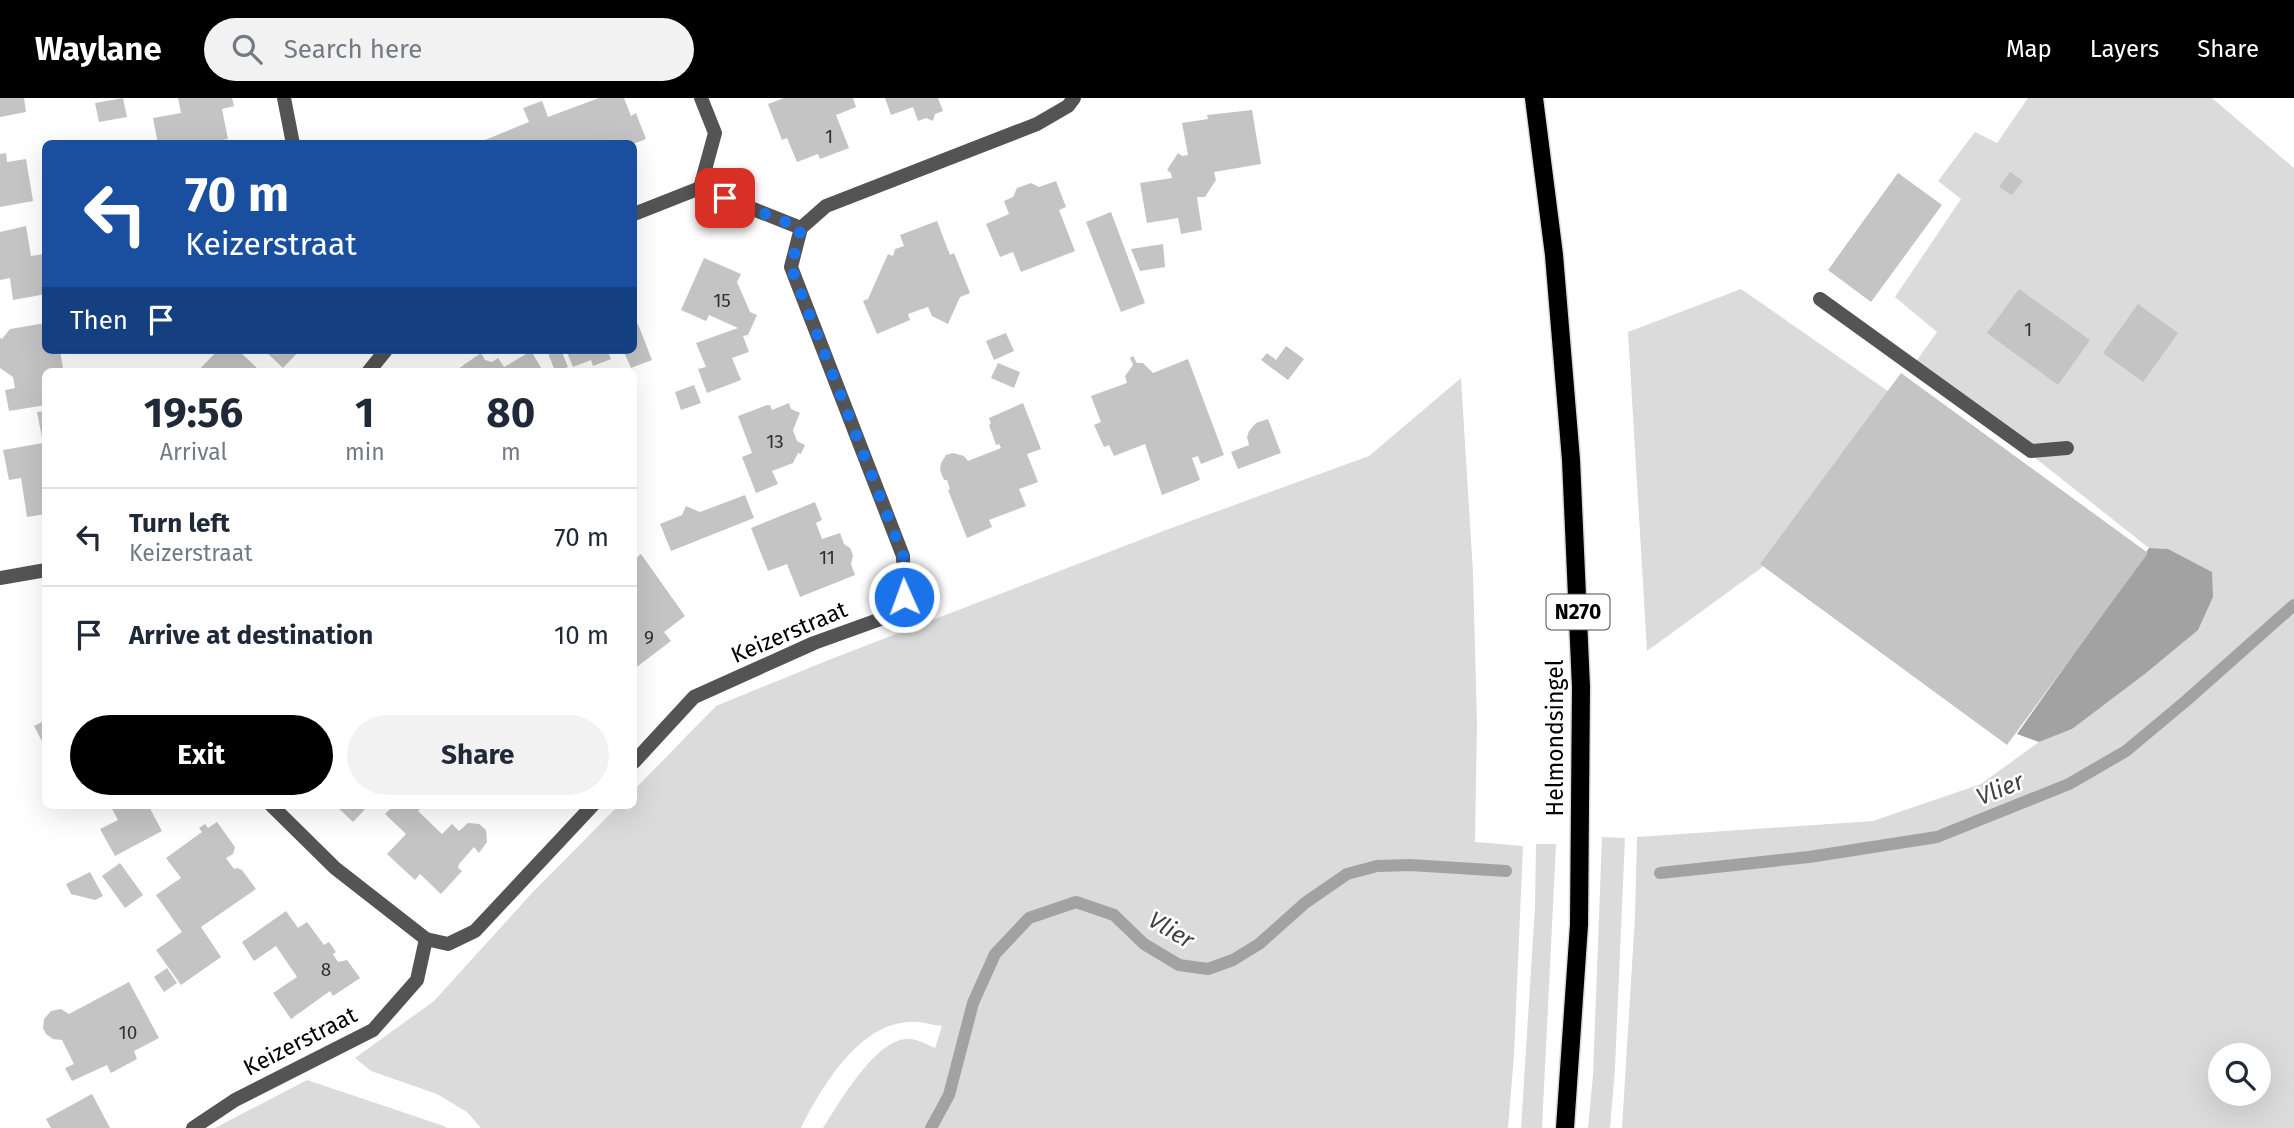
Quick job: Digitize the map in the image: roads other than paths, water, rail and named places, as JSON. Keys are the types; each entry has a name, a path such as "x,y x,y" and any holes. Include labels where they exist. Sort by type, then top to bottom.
{"main road":[{"name":"Helmondsingel","path":"1534,98 1554,255 1570,446 1581,687 1578,925 1565,1128"}],"street":[{"path":"284,98 292,140"},
{"path":"700,188 715,133 701,98"},
{"path":"637,213 700,188 801,228 826,206 1037,124 1068,106 1074,98"},
{"name":"Keizerstraat","path":"637,759 694,697 814,643 889,616 904,597 903,556 791,267 801,228"},
{"path":"1820,299 2031,451 2067,448"},
{"path":"371,368 383,354"},
{"path":"0,578 42,571"},
{"path":"275,809 335,868 426,939 448,944 475,931 589,809"},
{"name":"Keizerstraat","path":"193,1128 235,1100 373,1030 417,980 426,939"}],"waterway":[{"name":"Vlier","path":"1660,873 1809,857 1937,837 2069,784 2126,751 2294,605"},
{"name":"Vlier","path":"931,1128 949,1095 973,1003 995,954 1029,918 1076,902 1114,915 1144,944 1179,965 1208,969 1233,960 1259,944 1305,903 1347,874 1377,866 1410,865 1506,871"}]}
